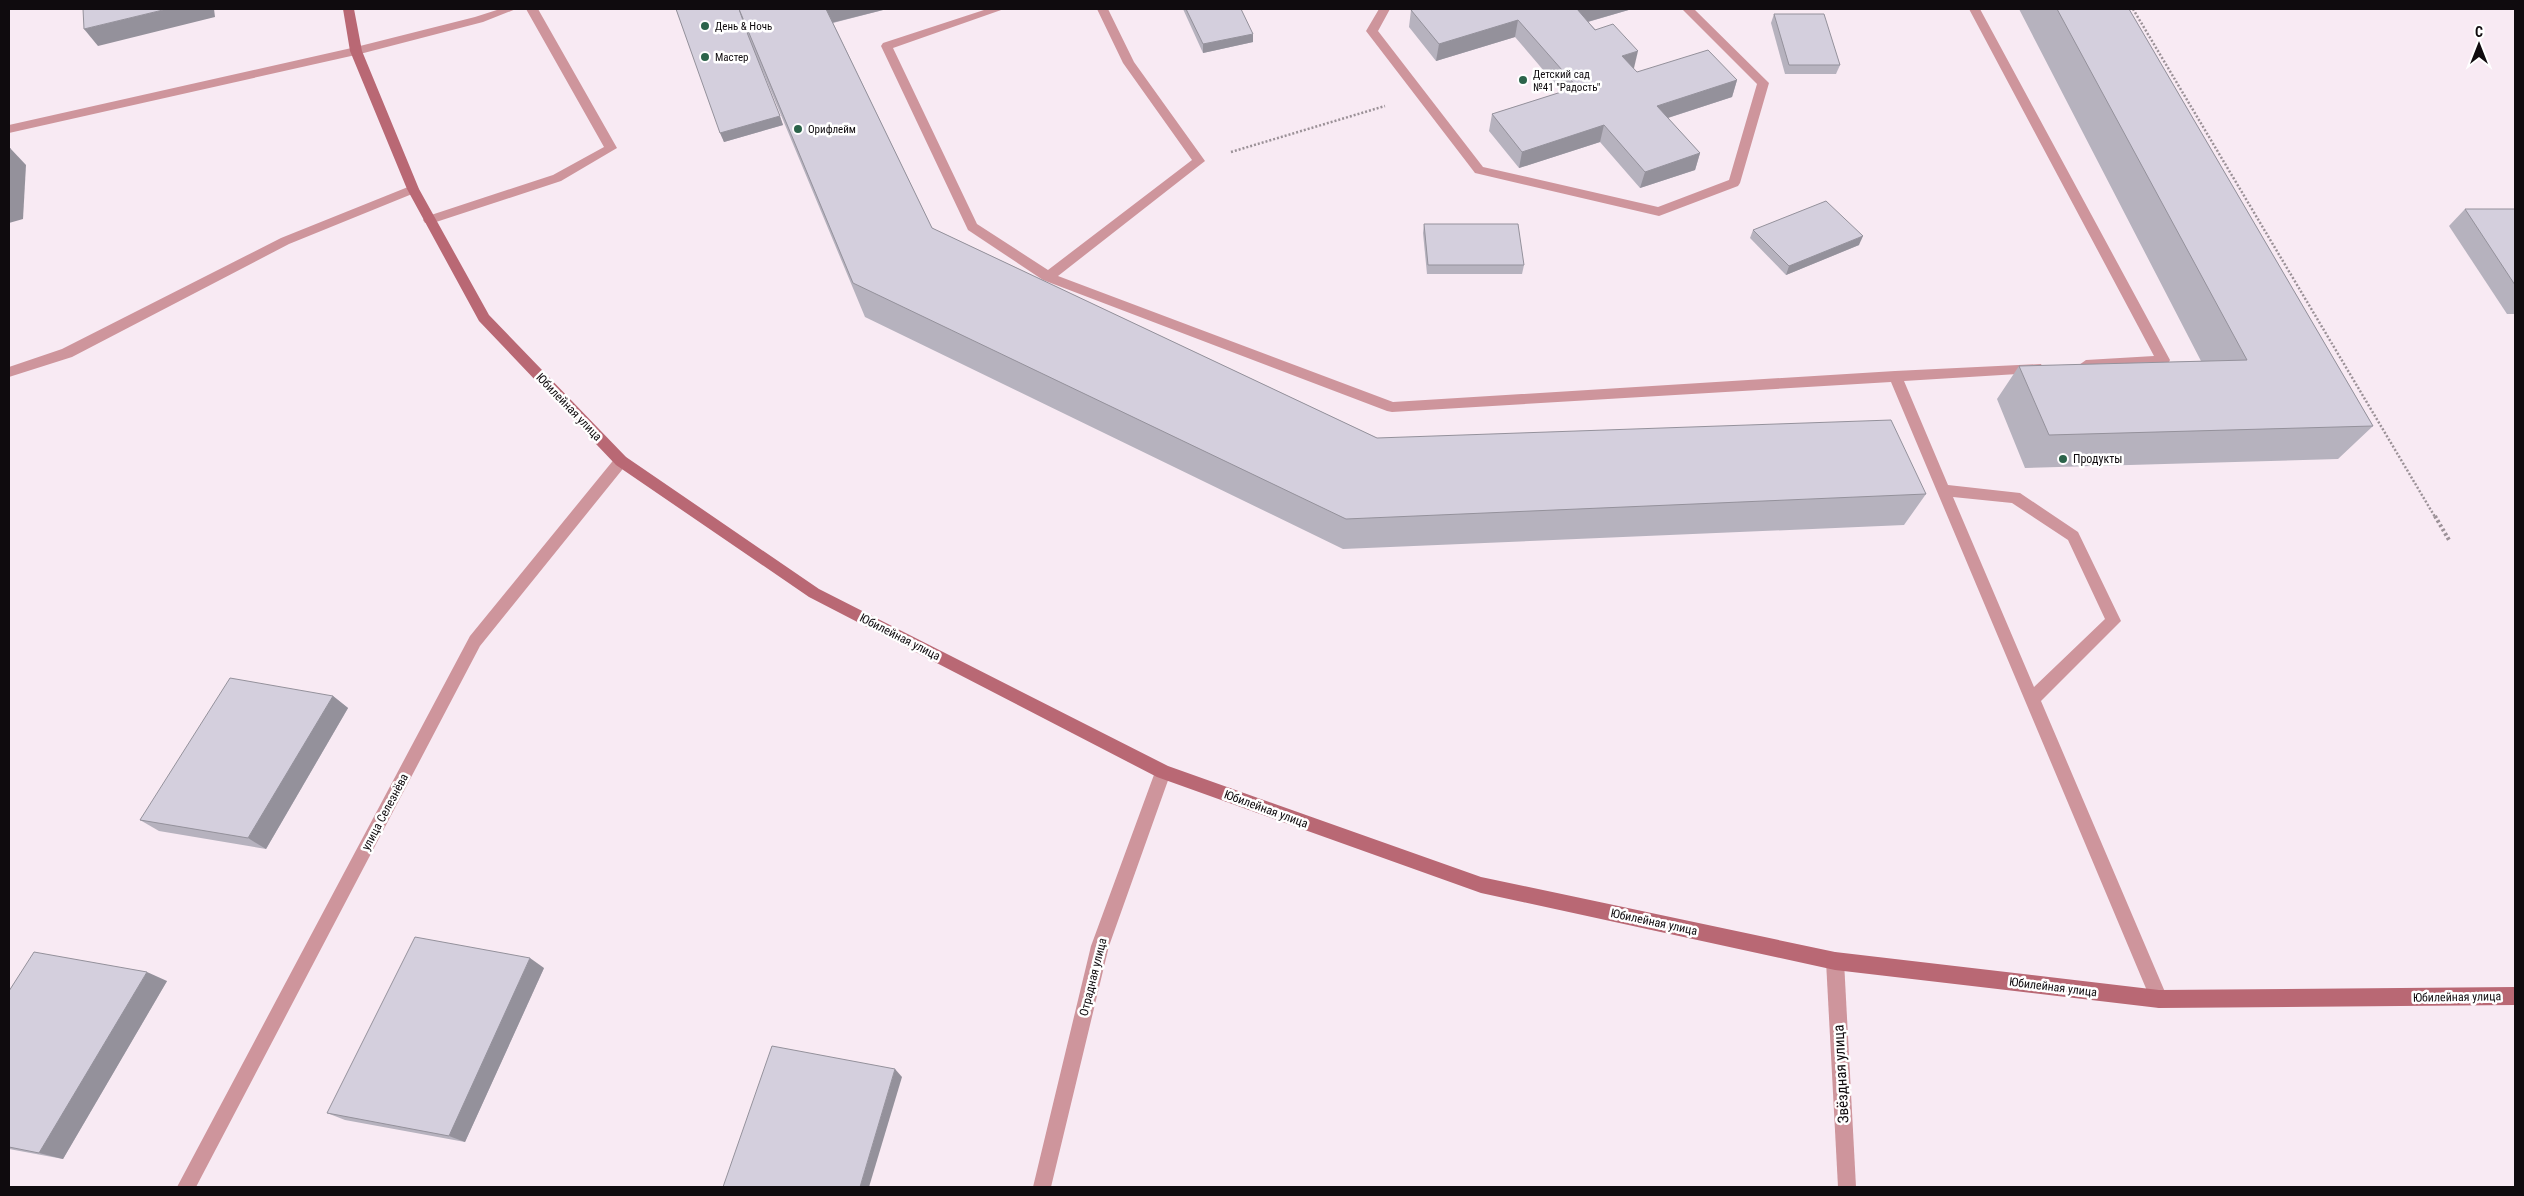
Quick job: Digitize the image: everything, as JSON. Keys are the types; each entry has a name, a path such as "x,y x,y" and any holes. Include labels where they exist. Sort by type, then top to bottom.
{"street":[{"name":"Юбилейная улица","path":"348,9 356,51 413,189 484,318 621,461 814,592 1163,772 1481,885 1835,961 2159,1000 2515,996"},
{"path":"9,129 356,51 479,20 510,9"},
{"path":"429,220 557,178 612,148 532,9"},
{"path":"998,9 887,46 972,227 1048,277 1392,407 2054,367"},
{"path":"1048,277 1199,161 1129,63 1103,9"},
{"path":"1384,9 1372,31 1479,170 1659,212 1734,183 1763,83 1688,9"},
{"path":"1974,9 2163,360 2074,366"},
{"path":"9,372 67,353 285,242 413,189"},
{"path":"1895,376 2159,1000"},
{"name":"улица Селезнёва","path":"186,1187 475,641 621,461"},
{"path":"1942,490 2015,497 2073,536 2113,621 2031,700"},
{"name":"Отрадная улица","path":"1042,1187 1100,946 1163,772"},
{"name":"Звёздная улица","path":"1835,961 1848,1187"}],"path":[{"path":"2133,9 2449,540"},
{"path":"1199,161 1421,95"}],"building":[{"path":"83,9 167,9 84,29"},
{"path":"676,9 739,9 780,116 720,133"},
{"path":"739,9 826,9 932,228 1377,438 1891,420 1926,494 1346,519 853,283"},
{"path":"1186,9 1241,9 1253,34 1203,44"},
{"path":"1577,9 1595,30 1613,24 1638,51 1622,56 1637,72 1708,50 1737,80 1657,106 1700,153 1645,172 1604,125 1522,152 1492,114 1577,87 1518,20 1439,44 1411,10"},
{"path":"2057,9 2129,9 2373,426 2049,435 2019,366 2247,360"},
{"path":"1774,14 1824,14 1840,65 1789,65"},
{"path":"1826,201 1863,236 1789,266 1753,230"},
{"path":"2465,209 2515,209 2515,285"},
{"path":"1424,224 1518,224 1524,265 1428,265"},
{"path":"230,678 333,696 248,838 140,820"},
{"path":"415,937 530,958 449,1136 327,1113"},
{"path":"34,952 147,972 39,1153 9,1147 9,991"},
{"path":"772,1046 895,1069 860,1187 723,1187"}],"place":[{"name":"День & Ночь","path":"705,26"},
{"name":"Мастер","path":"705,57"},
{"name":"Детский сад №41 \"Радость\"","path":"1523,80"},
{"name":"Орифлейм","path":"798,129"},
{"name":"Продукты","path":"2063,459"}]}
